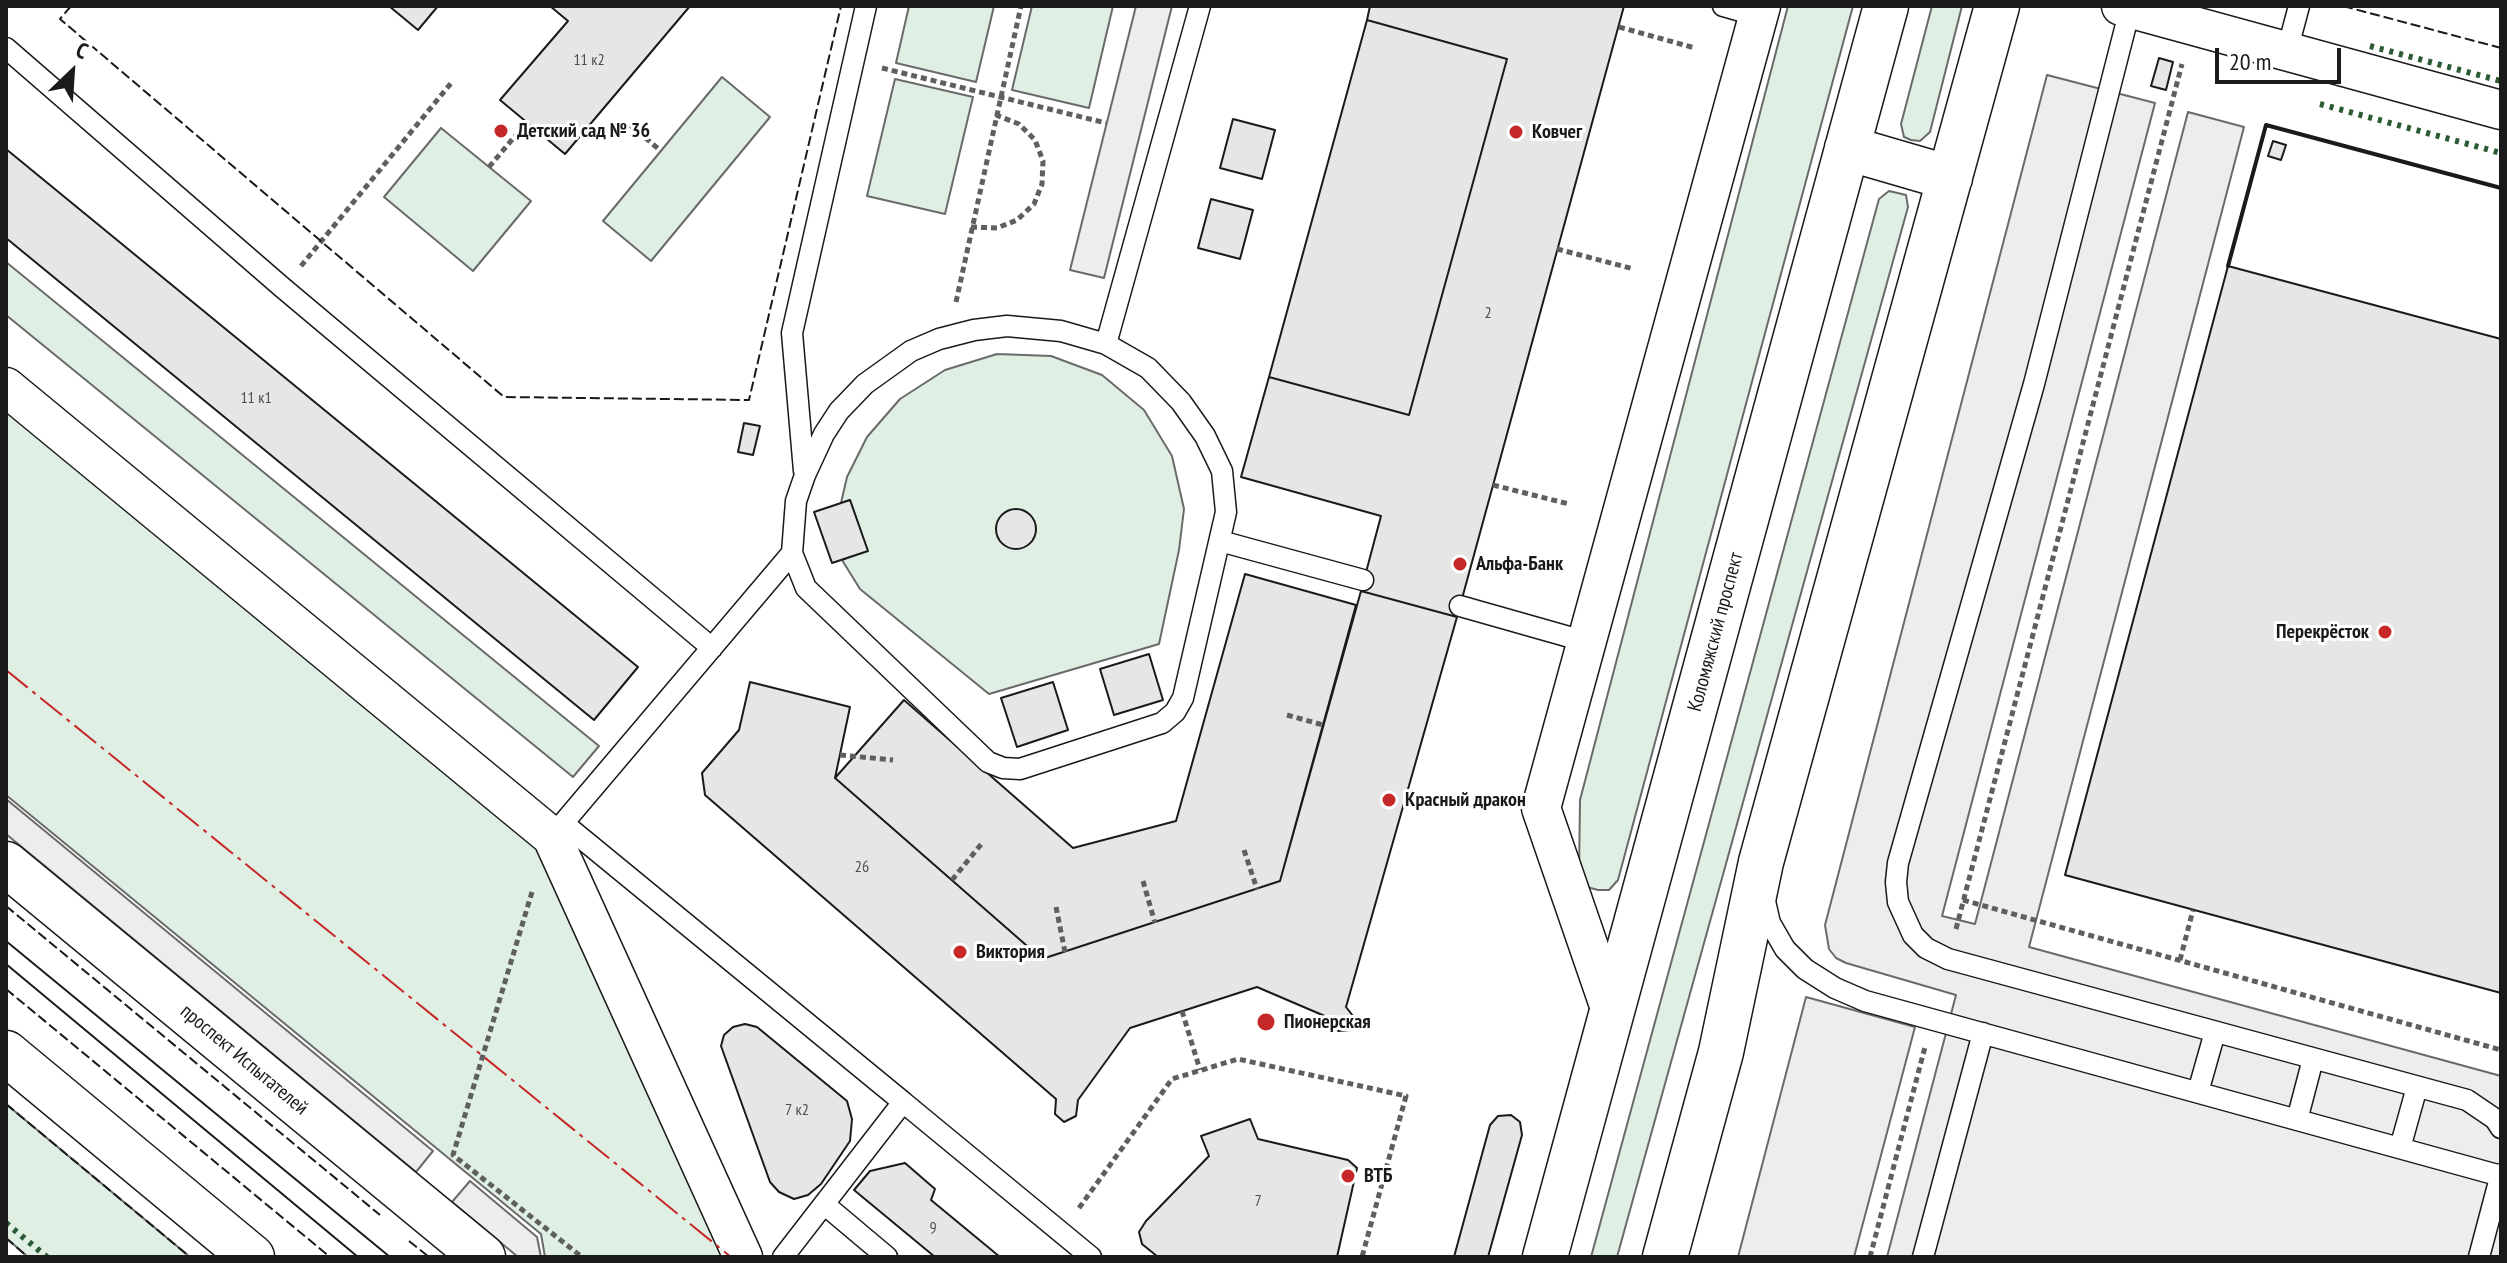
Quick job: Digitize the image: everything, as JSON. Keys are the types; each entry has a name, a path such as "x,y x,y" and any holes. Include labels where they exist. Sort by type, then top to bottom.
{"main road":[{"name":"Коломяжский проспект","path":"1545,1257 1886,6"},
{"path":"1665,1257 1721,1052 1761,862 1997,6"},
{"path":"1847,148 1950,178"},
{"name":"проспект Испытателей","path":"6,864 483,1257"},
{"path":"6,1053 247,1255"}],"street":[{"path":"2126,7 2501,110"},
{"path":"1612,1014 1541,808 1587,642 1747,9"},
{"path":"6,387 557,830 743,1257"}],"lane":[{"path":"805,475 792,333 866,6"},
{"path":"1106,344 1200,6"},
{"path":"2287,51 2299,6"},
{"path":"2126,7 2034,384 1898,863 1898,902 1913,935 1926,948 1948,959 2467,1100 2495,1119 2501,1128"},
{"path":"6,48 283,288 712,648"},
{"path":"1007,326 1033,327 1061,331 1106,344 1148,368 1181,402 1205,436 1222,471 1226,512 1183,698 1175,712 1162,723 1020,769 1003,768 988,762 806,588 792,553 796,501 824,434 839,411 865,384 911,351 948,337 1007,326"},
{"path":"1220,541 1363,580"},
{"path":"792,553 557,830 903,1102 1091,1257"},
{"path":"1460,606 1587,642"},
{"path":"1761,862 1770,923 1785,949 1805,969 1835,988 1865,1001 2501,1175 2479,1257"},
{"path":"2198,1092 2215,1032"},
{"path":"1923,1257 1983,1033"},
{"path":"2297,1120 2313,1059"},
{"path":"2400,1148 2417,1087"},
{"path":"783,1257 903,1102"},
{"path":"824,1204 887,1257"}],"path":[{"path":"948,337 1021,6"},
{"path":"1619,27 1695,48"},
{"path":"1948,959 2183,60"},
{"path":"854,61 1106,123"},
{"path":"319,242 452,82"},
{"path":"971,227 997,228 1017,220 1034,204 1042,184 1043,161 1035,140 1019,124 996,115"},
{"path":"630,125 661,151"},
{"path":"489,167 516,135"},
{"path":"1557,249 1634,269"},
{"path":"1493,485 1569,504"},
{"path":"1287,715 1323,725"},
{"path":"840,755 893,760"},
{"path":"557,830 544,852 453,1155 582,1257"},
{"path":"952,880 983,842"},
{"path":"1244,850 1257,889"},
{"path":"1143,881 1155,923"},
{"path":"1963,900 2501,1050"},
{"path":"1056,907 1065,952"},
{"path":"2180,960 2193,910"},
{"path":"1182,1011 1200,1070"},
{"path":"1870,1257 1932,1019"},
{"path":"1062,1232 1172,1079 1238,1059 1406,1096 1362,1257"}],"green space":[{"path":"909,6 994,6 976,82 896,63"},
{"path":"1032,6 1113,6 1089,108 1012,90"},
{"path":"1788,6 1853,6 1618,880 1609,890 1598,890 1587,887 1579,876 1580,800"},
{"path":"1932,6 1962,6 1930,132 1920,141 1911,140 1904,137 1901,124"},
{"path":"722,77 770,117 651,261 603,221"},
{"path":"895,79 973,97 945,214 867,196"},
{"path":"441,128 531,201 473,271 384,197"},
{"path":"1889,191 1906,195 1908,207 1617,1257 1591,1257 1879,199"},
{"path":"6,262 599,746 573,777 6,315"},
{"path":"997,354 1051,356 1102,375 1144,410 1172,456 1184,509 1179,550 1159,644 989,694 860,589 842,560 867,550 850,500 841,503 847,477 867,437 900,399 945,370"},
{"path":"6,411 547,850 726,1257 545,1257 541,1234 6,795"},
{"path":"6,1104 190,1257 28,1257 6,1238"}],"shaded area":[{"path":"1136,6 1172,6 1104,278 1070,270"},
{"path":"2047,75 2155,103 1942,916 1975,924 2188,112 2244,127 2029,947 2501,1076 2501,1257 1887,1257 1956,995 1836,958 1829,949 1825,925"},
{"path":"6,799 433,1151 416,1172 6,834"},
{"path":"1806,997 1915,1027 1854,1257 1738,1257"},
{"path":"470,1181 537,1237 541,1257 518,1257 452,1202"}],"building":[{"path":"389,6 438,6 418,30"},
{"path":"550,6 690,6 565,154 500,100 568,21"},
{"path":"1370,6 1624,6 1457,617 1361,591 1381,516 1241,477 1269,377 1409,415 1507,59 1367,20"},
{"path":"1367,20 1507,59 1409,415 1269,377"},
{"path":"2159,58 2173,62 2166,90 2151,86"},
{"path":"1233,119 1275,130 1262,179 1220,168"},
{"path":"2273,141 2286,145 2281,160 2268,156"},
{"path":"6,149 638,667 594,720 6,238"},
{"path":"1211,199 1253,210 1240,259 1198,248"},
{"path":"2228,266 2501,339 2501,993 2065,875"},
{"path":"744,423 760,426 753,455 738,452"},
{"path":"850,500 868,551 832,563 814,512"},
{"path":"1016,509 1030,515 1036,529 1030,543 1016,549 1002,543 996,529 1002,515"},
{"path":"1245,574 1356,605 1280,881 1042,959 835,778 904,700 1073,848 1176,821"},
{"path":"1361,591 1457,617 1346,1007 1353,1016 1350,1030 1338,1031 1327,1017 1257,987 1130,1028 1078,1100 1076,1116 1064,1122 1055,1114 1056,1099 705,795 702,773 739,730 750,682 850,707 835,778 1042,959 1280,881"},
{"path":"1149,654 1163,700 1114,715 1100,669"},
{"path":"1053,682 1068,730 1017,747 1001,698"},
{"path":"745,1024 757,1027 847,1101 852,1119 850,1141 821,1184 808,1195 794,1199 779,1192 770,1182 721,1046 724,1035 733,1027"},
{"path":"1511,1115 1520,1122 1522,1135 1488,1257 1454,1257 1490,1125 1498,1116"},
{"path":"1250,1119 1258,1139 1348,1160 1357,1168 1337,1257 1158,1257 1142,1244 1139,1232 1209,1156 1201,1136"},
{"path":"905,1163 935,1189 931,1200 1000,1257 935,1257 854,1190 870,1171"}],"tram line":[{"path":"6,941 390,1257"},
{"path":"6,964 358,1257"}],"hedge":[{"path":"2370,46 2501,81"},
{"path":"2320,104 2501,153"},
{"path":"6,1223 47,1257"}],"fence":[{"path":"71,6 60,19 504,397 749,400 841,6"},
{"path":"2343,6 2501,48"},
{"path":"6,906 380,1215"},
{"path":"6,989 330,1257"},
{"path":"6,1104 190,1257"},
{"path":"6,1238 28,1257"},
{"path":"409,1241 429,1257"}],"wall":[{"path":"2228,266 2266,125 2501,188"}],"power":[{"path":"6,670 731,1257"}],"place":[{"name":"Детский сад № 36","path":"501,131"},
{"name":"Ковчег","path":"1516,132"},
{"name":"Альфа-Банк","path":"1460,564"},
{"name":"Перекрёсток","path":"2385,632"},
{"name":"Красный дракон","path":"1389,800"},
{"name":"Виктория","path":"960,952"},
{"name":"Пионерская","path":"1266,1022"},
{"name":"ВТБ","path":"1348,1176"}]}
